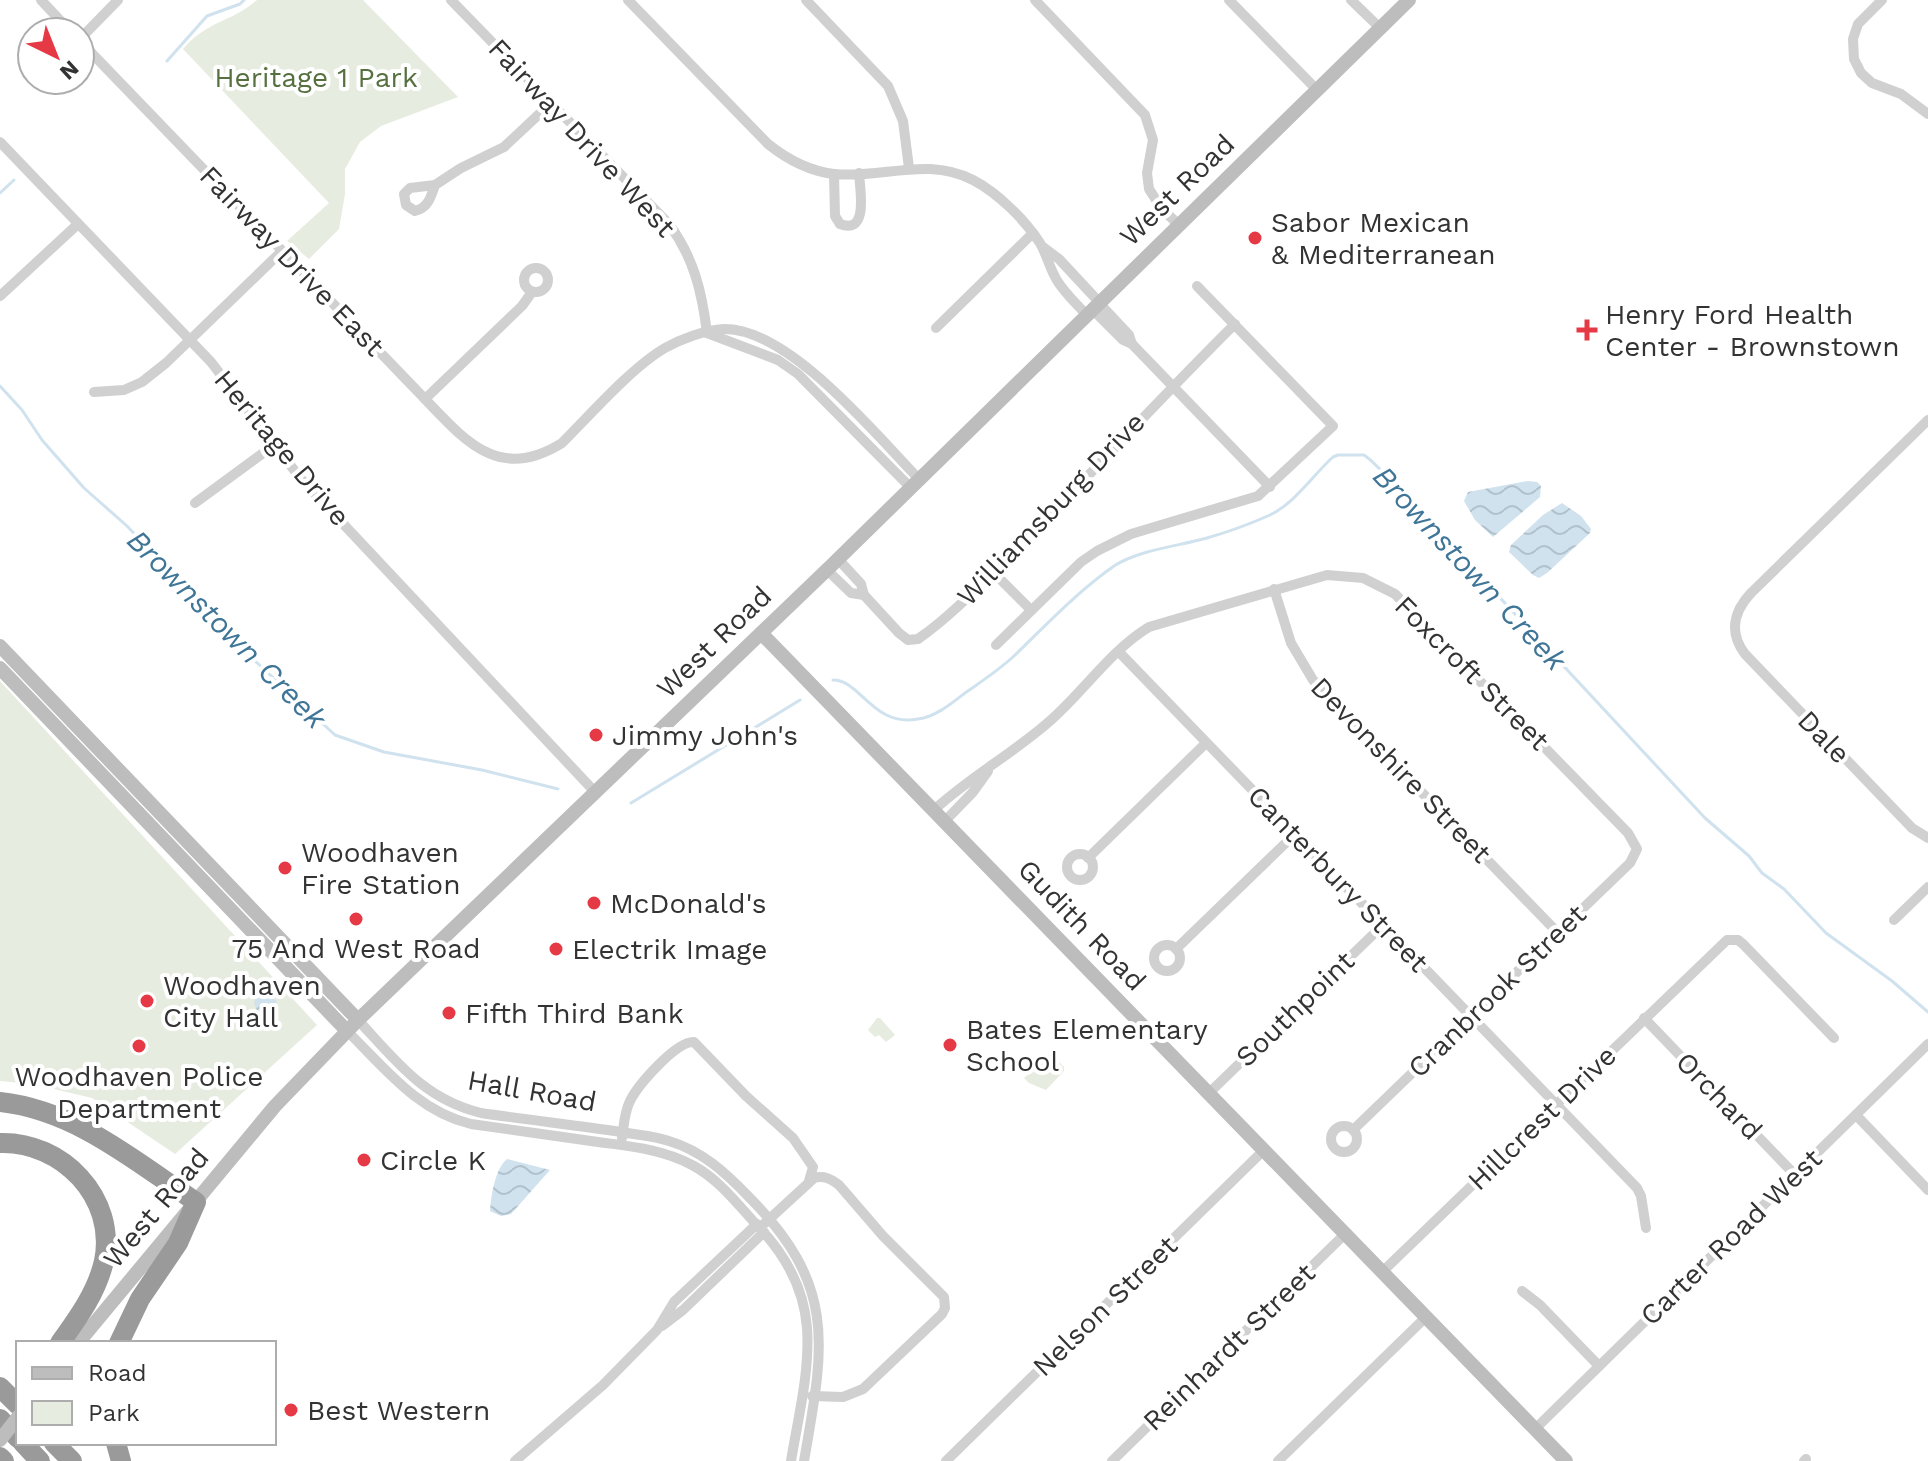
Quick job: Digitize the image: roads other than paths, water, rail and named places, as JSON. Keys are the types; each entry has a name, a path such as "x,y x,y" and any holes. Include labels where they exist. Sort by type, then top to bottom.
{"highway":[{"path":"0,1102 37,1109 76,1124 196,1202 178,1243 140,1299 120,1341"},
{"path":"0,1143 35,1147 62,1161 84,1181 101,1214 105,1246 100,1274 81,1315 62,1341"},
{"path":"0,1387 16,1403"},
{"path":"0,1419 16,1436"},
{"path":"25,1445 40,1461"},
{"path":"56,1445 72,1461"}],"street":[{"path":"41,0 56,16"},
{"path":"96,23 118,0"},
{"name":"Fairway Drive West","path":"451,0 678,237 698,278 707,333"},
{"path":"628,0 768,144 794,162 834,174 909,168 941,169 973,180 1000,200 1033,233 1042,246 1055,279 1129,335 1132,344 1270,487"},
{"path":"806,0 888,86 903,121 909,168"},
{"path":"1035,0 1145,115 1153,140 1147,173 1149,189 1162,209 1179,225"},
{"path":"1229,0 1317,90"},
{"path":"1351,0 1380,28"},
{"name":"West Road","path":"80,1341 275,1106 353,1025 827,570 1409,0"},
{"path":"1882,0 1856,29 1854,59 1861,73 1872,83 1901,94 1928,114"},
{"name":"Fairway Drive East","path":"96,57 475,448 497,457 516,459 541,454 562,443 656,354 680,340 707,333"},
{"path":"435,185 509,143 551,103"},
{"name":"Heritage Drive","path":"0,142 190,339 301,479 595,792"},
{"path":"834,174 835,216 840,224 848,227 861,216 859,173"},
{"path":"0,296 78,224"},
{"path":"936,328 1033,233"},
{"path":"1042,246 1059,259 1094,307"},
{"path":"94,392 124,390 142,382 282,251"},
{"path":"996,645 1081,562 1113,541 1252,499 1270,487 1333,426 1197,286"},
{"path":"425,399 522,306 532,292"},
{"name":"Williamsburg Drive","path":"838,559 861,584 864,595 903,637 915,640 922,637 993,572 1235,324"},
{"path":"707,333 778,360 798,374 834,401 915,484"},
{"name":"Dale","path":"1928,420 1751,593 1738,609 1734,627 1737,642 1745,654 1912,828 1928,838"},
{"path":"195,503 274,445"},
{"name":"Williamsburg Drive","path":"827,570 851,593 864,595"},
{"path":"993,572 1031,610"},
{"name":"Foxcroft Street","path":"940,815 973,792 992,766 1052,720 1138,634 1158,623 1317,577 1338,575 1363,578 1395,594 1628,833 1637,849"},
{"name":"Devonshire Street","path":"1274,589 1291,643 1313,680 1558,933"},
{"name":"Gudith Road","path":"761,633 1566,1461"},
{"name":"Hall Road","path":"0,646 186,840 274,943"},
{"name":"Canterbury Street","path":"1119,652 1637,1188 1646,1228"},
{"name":"Hall Road","path":"0,668 175,851 307,977 417,1099 454,1120 663,1153 694,1166 718,1184 760,1228 788,1264 803,1304 808,1345 791,1461"},
{"path":"27,697 39,686"},
{"path":"1088,858 1206,743"},
{"path":"1176,949 1295,834"},
{"path":"175,851 186,840"},
{"name":"Cranbrook Street","path":"1353,1130 1630,863 1637,849"},
{"path":"1894,920 1928,887"},
{"name":"Southpoint","path":"1209,1093 1383,925"},
{"name":"Hillcrest Drive","path":"1382,1272 1722,943 1738,940 1834,1038"},
{"name":"Orchard","path":"1644,1018 1795,1175"},
{"name":"Hall Road","path":"353,1025 425,1089 463,1108 668,1141 701,1155 726,1173 770,1218 798,1256 816,1302 821,1347 804,1461"},
{"path":"621,1145 626,1111 637,1089 680,1044 694,1042 801,1147 813,1167 809,1181"},
{"name":"Carter Road West","path":"1535,1429 1928,1044"},
{"path":"417,1099 425,1089"},
{"path":"493,1127 495,1115"},
{"path":"1856,1115 1928,1190"},
{"name":"Nelson Street","path":"946,1461 1264,1150"},
{"path":"515,1461 586,1401 657,1330 674,1302 809,1181 821,1176 839,1185 883,1236 942,1294 946,1302 942,1314 863,1389 843,1397 802,1394"},
{"name":"Reinhardt Street","path":"1112,1461 1345,1234"},
{"path":"1522,1291 1540,1305 1599,1366"},
{"path":"1278,1461 1426,1317"},
{"path":"0,1440 16,1420"}],"water":[{"path":"1528,481 1541,486 1540,497 1493,537 1475,520 1464,501 1468,492"},
{"path":"1562,503 1581,516 1591,529 1590,533 1539,578 1509,552 1511,545 1543,515"},
{"path":"258,994 276,1000 278,1009 269,1011 265,1018 259,1017 254,1002"},
{"path":"507,1159 550,1170 511,1214 501,1216 490,1211 497,1176"}],"waterway":[{"path":"167,61 207,16 244,0"},
{"path":"0,193 14,180"},
{"name":"Brownstown Creek","path":"0,386 84,488 127,526 254,660 335,735 384,752 482,770 558,789"},
{"name":"Brownstown Creek","path":"833,680 852,687 889,716 902,720 931,716 1002,666 1114,566 1135,556 1215,536 1270,515 1296,496 1333,457 1364,455 1705,818 1749,856 1762,873 1784,889 1826,933 1892,981 1928,1012"},
{"name":"Brownstown Creek","path":"631,803 800,700"}],"place":[{"name":"Sabor Mexican & Mediterranean","path":"1255,238"},
{"name":"Henry Ford Health Center - Brownstown","path":"1587,330"},
{"name":"Jimmy John's","path":"596,735"},
{"name":"Woodhaven Fire Station","path":"285,868"},
{"name":"McDonald's","path":"594,903"},
{"name":"75 And West Road","path":"356,919"},
{"name":"Electrik Image","path":"556,949"},
{"name":"Woodhaven City Hall","path":"147,1001"},
{"name":"Fifth Third Bank","path":"449,1013"},
{"name":"Bates Elementary School","path":"950,1045"},
{"name":"Woodhaven Police Department","path":"139,1046"},
{"name":"Circle K","path":"364,1160"},
{"name":"Best Western","path":"291,1410"}],"park label":[{"name":"Heritage 1 Park","path":"316,77"}]}
